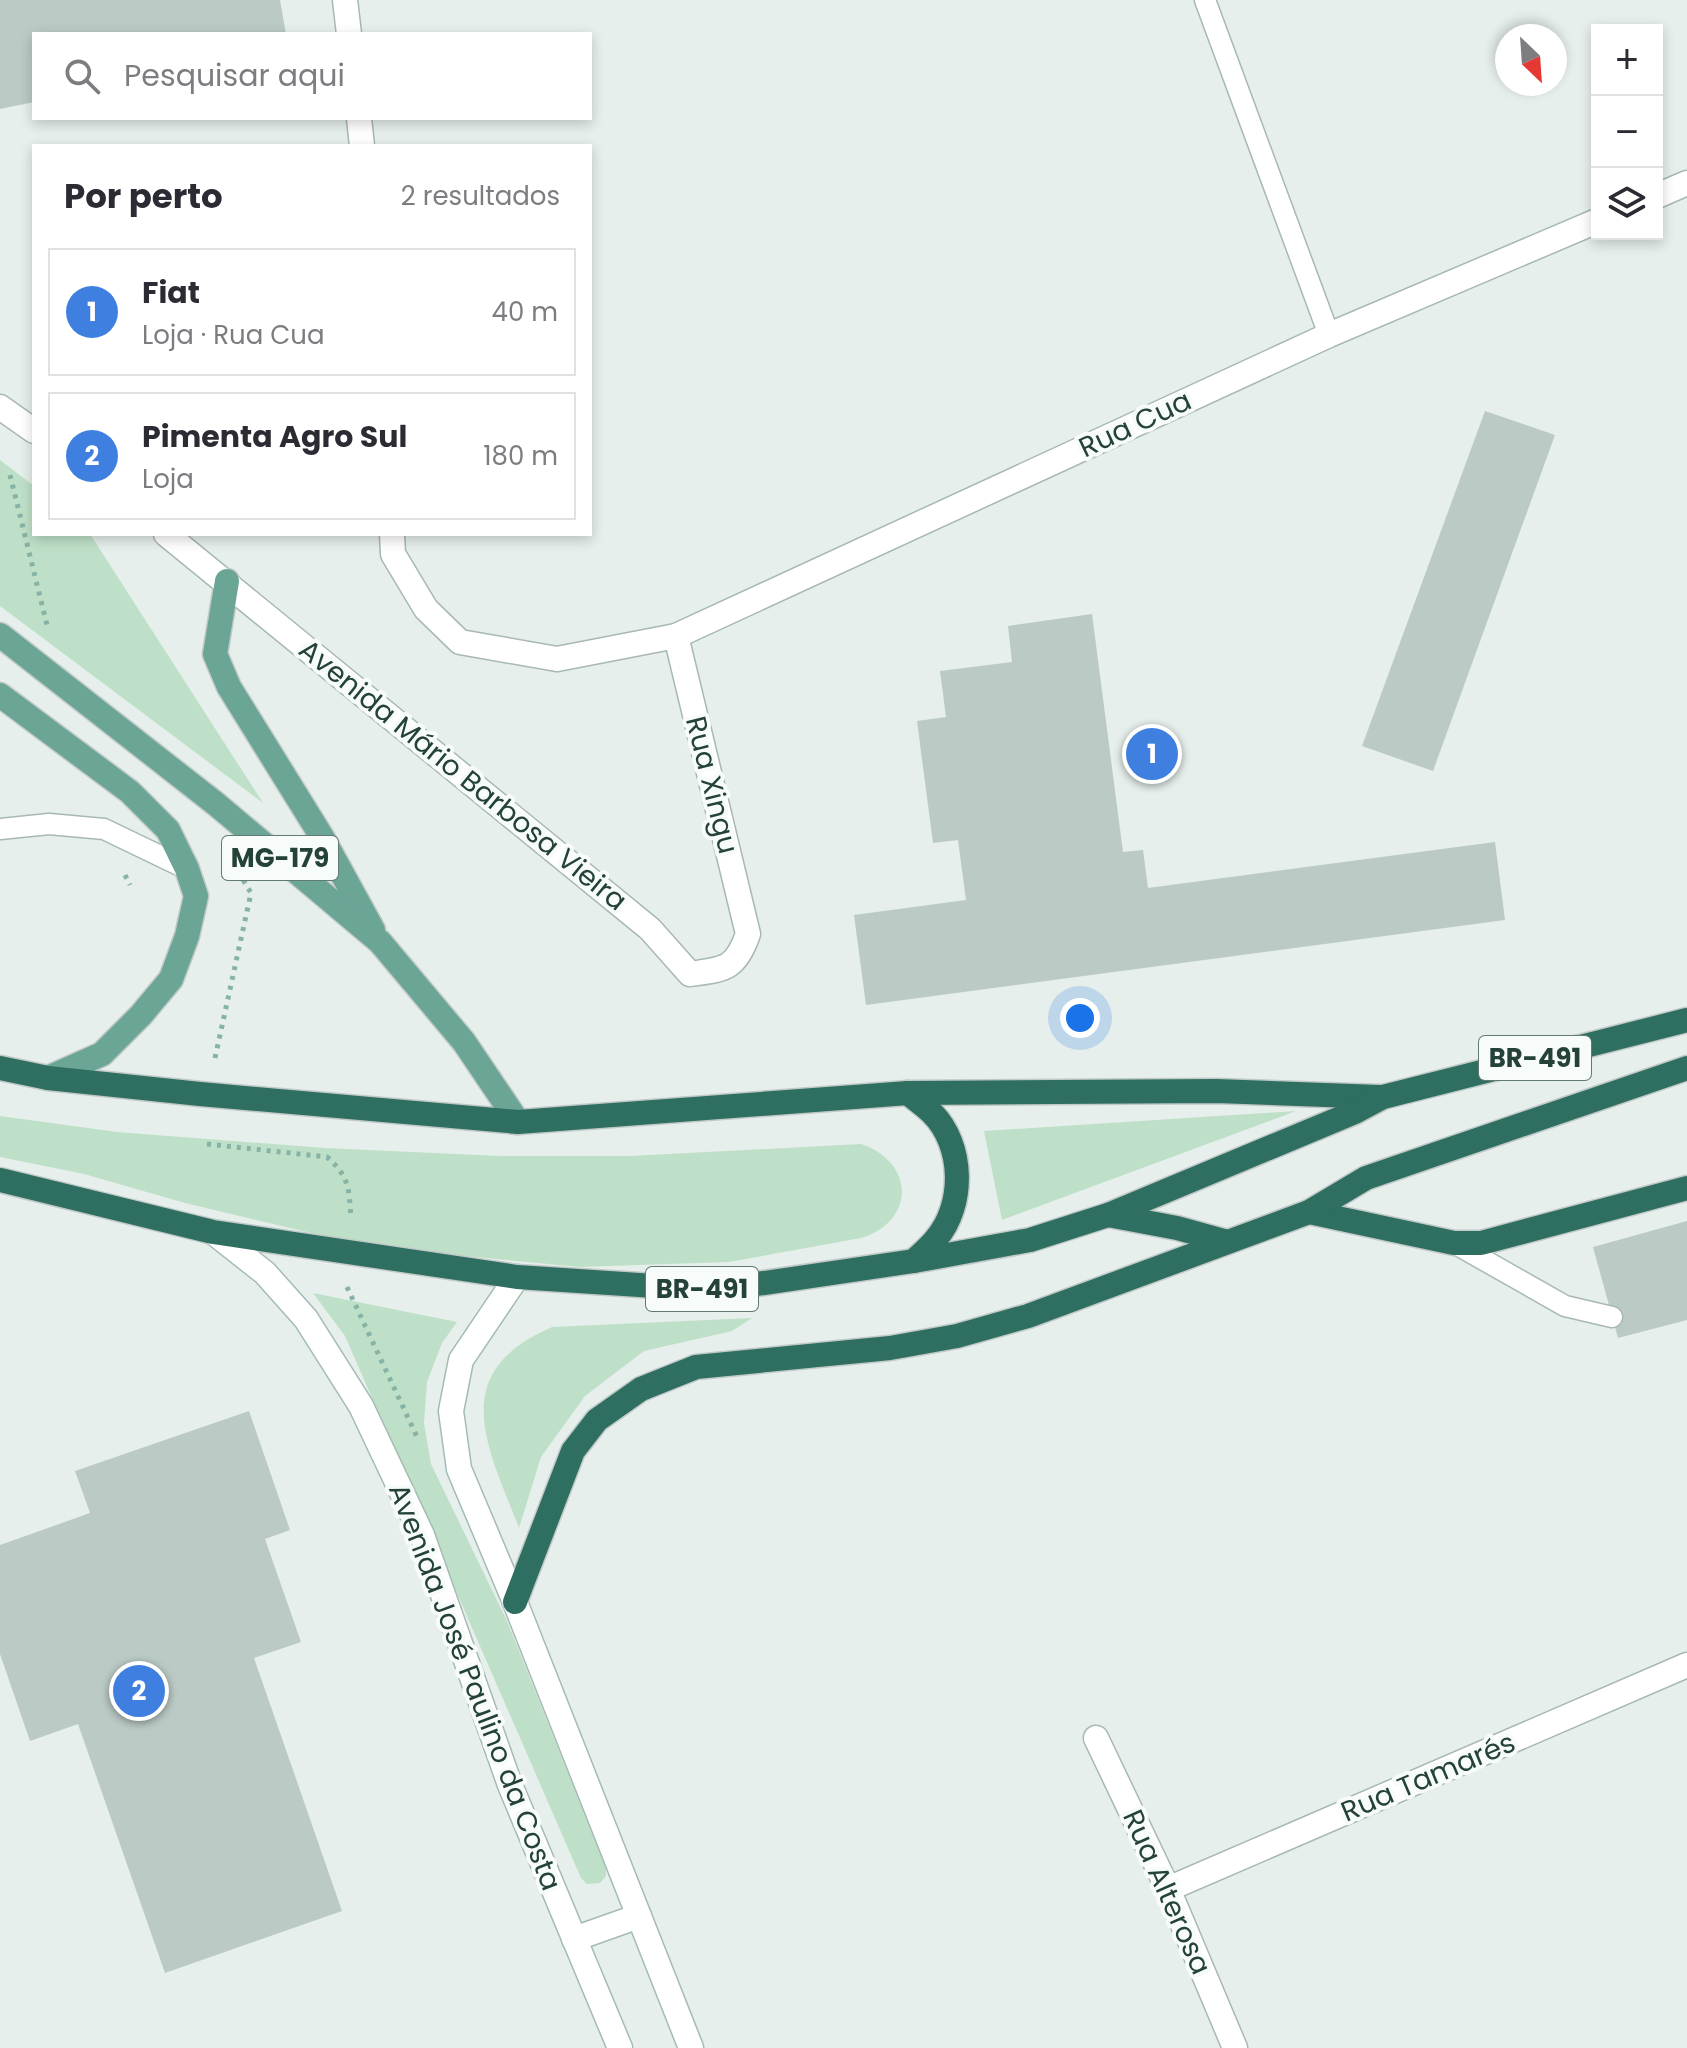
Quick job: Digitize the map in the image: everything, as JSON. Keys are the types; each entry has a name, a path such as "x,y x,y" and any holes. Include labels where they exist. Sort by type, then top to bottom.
{"highway":[{"name":"BR-491","path":"0,1180 213,1232 517,1277 716,1290 914,1261 1030,1240 1108,1215 1355,1112 1383,1097 1687,1020"},
{"name":"BR-491","path":"0,1068 48,1078 518,1122 908,1093 1216,1091 1383,1097"},
{"path":"515,1602 573,1451 597,1420 641,1389 696,1367 890,1348 957,1336 1028,1316 1309,1212 1366,1178 1687,1068"},
{"path":"908,1093 934,1114 951,1143 958,1175 953,1208 938,1238 914,1261"},
{"path":"1309,1212 1454,1243 1481,1243 1687,1188"},
{"path":"1108,1215 1177,1228 1224,1241"}],"main road":[{"path":"227,581 215,654 229,687 322,837 380,942"},
{"name":"MG-179","path":"0,635 216,804 380,942 464,1042 518,1122"},
{"name":"MG-179","path":"0,695 130,792 168,830 196,896 187,936 171,979 102,1054 48,1078"}],"street":[{"path":"345,0 349,32"},
{"path":"359,120 362,144"},
{"path":"1663,193 1687,183"},
{"name":"Rua Cua","path":"392,536 393,554 426,609 460,642 557,659 676,636 1329,335 1591,224"},
{"path":"0,407 32,430"},
{"name":"Avenida Mário Barbosa Vieira","path":"169,536 650,929 690,974 726,969 740,955 748,934"},
{"name":"Rua Xingu","path":"676,636 748,934"},
{"name":"Avenida José Paulino da Costa","path":"213,1232 265,1273 306,1319 361,1406 422,1535 510,1785 620,2048"},
{"path":"517,1277 461,1360 451,1411 459,1469 515,1602 691,2048"},
{"name":"Rua Tamarés","path":"1168,1889 1687,1665"},
{"name":"Rua Alterosa","path":"1096,1738 1168,1889 1235,2048"},
{"path":"574,1939 639,1916"}],"lane":[{"path":"1205,0 1329,335"},
{"path":"0,829 49,824 104,829 187,869"},
{"path":"1454,1243 1565,1306 1612,1317"}],"path":[{"path":"10,475 47,625 43,637"},
{"path":"215,1058 251,893 232,869"},
{"path":"207,1144 327,1157 342,1170 349,1188 351,1226"},
{"path":"344,1278 419,1443"}],"green space":[{"path":"0,460 32,484 32,536 91,536 263,803 0,606"},
{"path":"1296,1111 1002,1220 984,1131"},
{"path":"0,1116 117,1132 325,1148 500,1156 630,1156 861,1144 892,1164 902,1191 892,1219 879,1230 861,1238 729,1262 580,1267 370,1247 185,1203 84,1174 0,1157"},
{"path":"313,1293 457,1322 442,1343 427,1382 424,1423 431,1464 507,1621 606,1868 606,1876 600,1883 587,1884 581,1878 345,1336"},
{"path":"752,1318 732,1331 644,1351 585,1396 541,1457 519,1528 487,1440 484,1414 487,1389 498,1366 519,1345 552,1327"}],"building":[{"path":"0,0 280,0 286,32 32,32 32,102 0,109"},
{"path":"1485,411 1555,435 1433,771 1362,746"},
{"path":"1092,614 1123,852 1143,850 1148,888 1495,842 1505,920 866,1005 854,915 966,900 958,840 933,843 917,721 946,717 940,671 1012,662 1008,626"},
{"path":"1687,1221 1687,1320 1618,1338 1593,1247"},
{"path":"249,1411 290,1530 265,1539 301,1642 254,1658 342,1911 165,1973 78,1724 30,1741 0,1654 0,1545 90,1513 75,1471"}],"place":[{"name":"Fiat","path":"1152,754"},
{"name":"Pimenta Agro Sul","path":"139,1691"}]}
